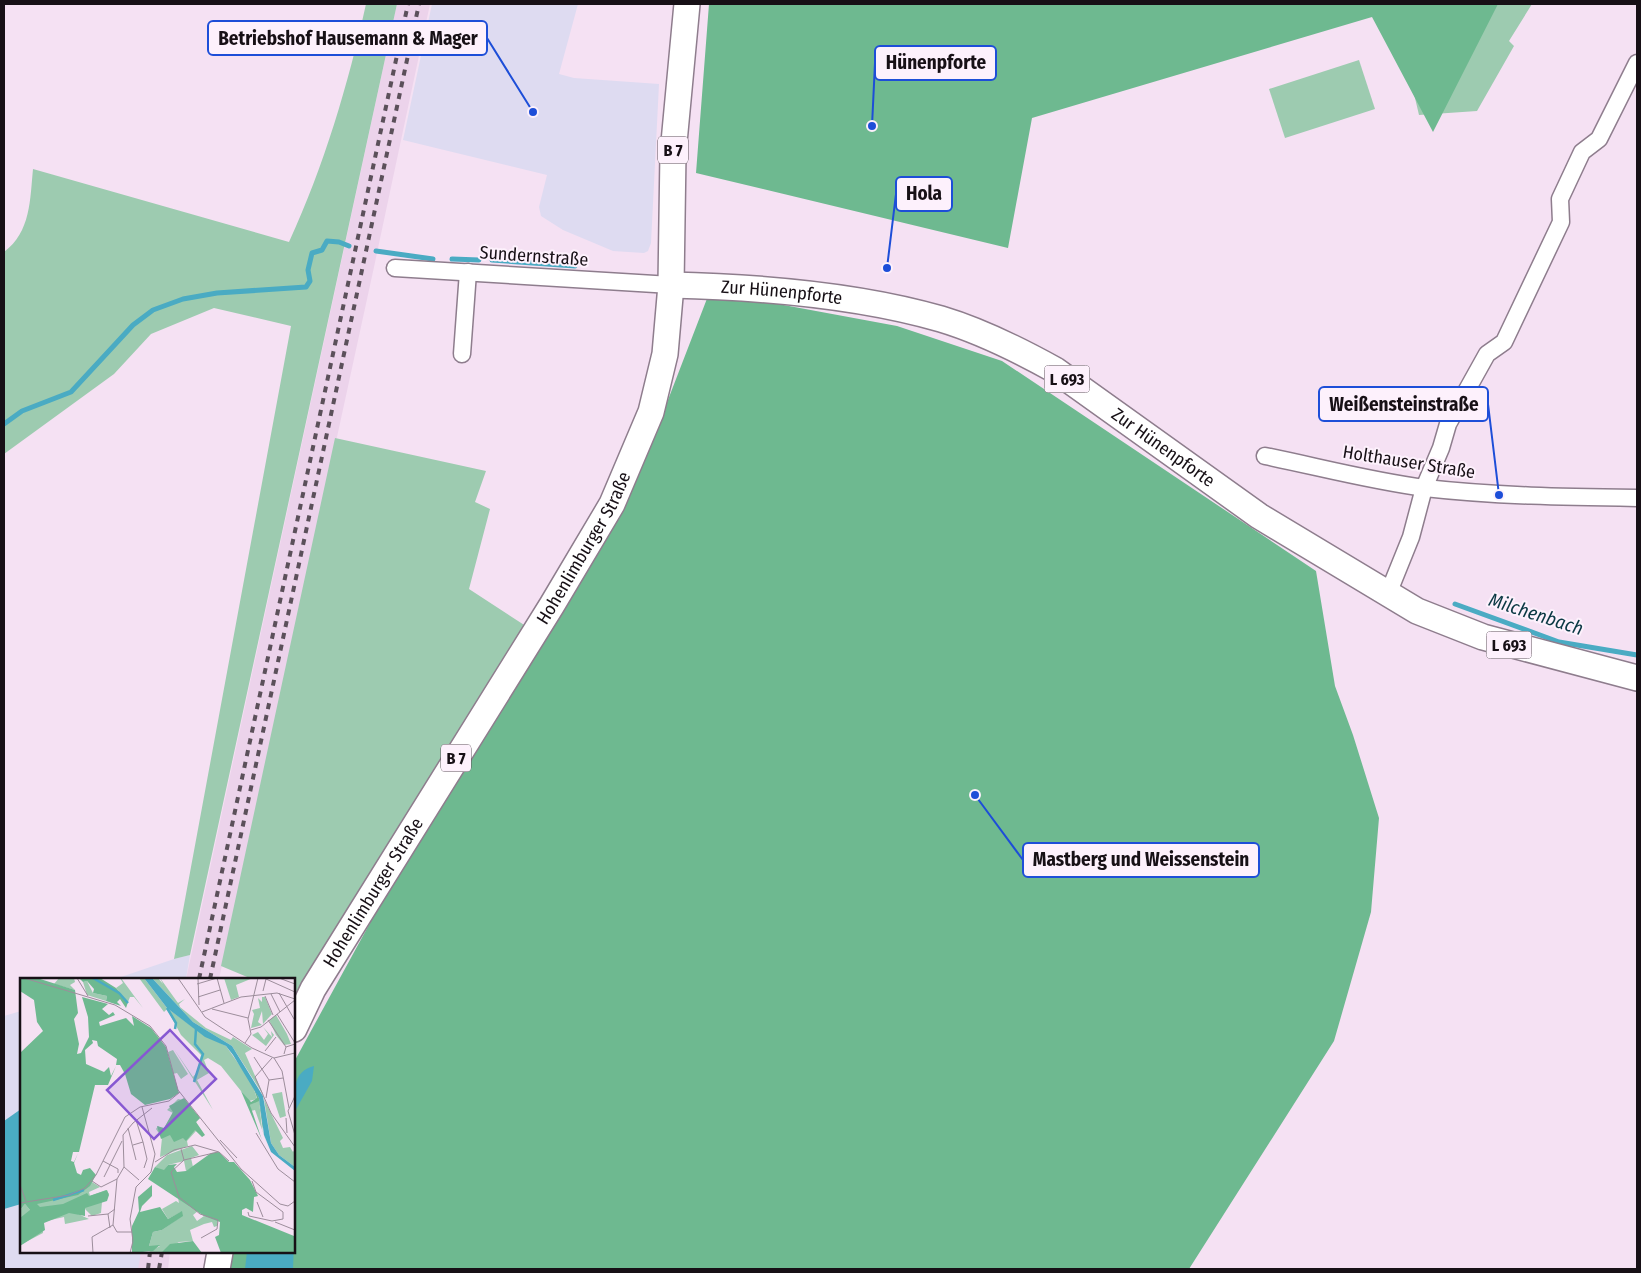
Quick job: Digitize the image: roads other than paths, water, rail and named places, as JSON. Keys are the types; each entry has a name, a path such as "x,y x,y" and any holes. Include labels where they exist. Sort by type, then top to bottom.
{"main road":[{"name":"Hohenlimburger Straße","path":"295,1027 313,989 360,910 552,605 612,504 651,412 665,354 671,285 673,154 687,4"},
{"name":"Zur Hünenpforte","path":"671,285 708,286 866,302 942,319 1020,350 1055,370 1259,516 1417,611 1483,637 1637,678"},
{"path":"217,1269 220,1253"}],"street":[{"path":"1388,594 1411,537 1424,488 1441,448 1448,424 1487,354 1504,342 1561,222 1560,199 1582,152 1599,139 1637,63"},
{"name":"Sundernstraße","path":"395,268 671,285"},
{"path":"462,354 468,272"},
{"name":"Holthauser Straße","path":"1266,456 1356,476 1424,488 1528,496 1637,498"}],"water":[{"path":"314,1066 312,1081 295,1111 296,1084 298,1078 307,1069"},
{"path":"20,1110 20,1204 4,1209 4,1121"},
{"path":"247,1253 294,1253 293,1269 245,1269"}],"waterway":[{"path":"4,424 22,411 71,392 133,325 153,310 183,299 217,293 306,287 310,281 308,270 312,253 322,250 327,241 339,242 349,246"},
{"path":"376,251 433,259"},
{"path":"452,259 479,260"},
{"path":"492,260 575,266"},
{"name":"Milchenbach","path":"1455,604 1559,642 1637,655"}],"railway":[{"path":"199,978 408,4"},
{"path":"210,978 419,4"},
{"path":"148,1269 150,1253"},
{"path":"159,1269 162,1253"}],"place":[{"name":"Betriebshof Hausemann & Mager","path":"533,112"},
{"name":"Hünenpforte","path":"872,126"},
{"name":"Hola","path":"887,268"},
{"name":"Weißensteinstraße","path":"1499,495"},
{"name":"Mastberg und Weissenstein","path":"975,795"}]}
